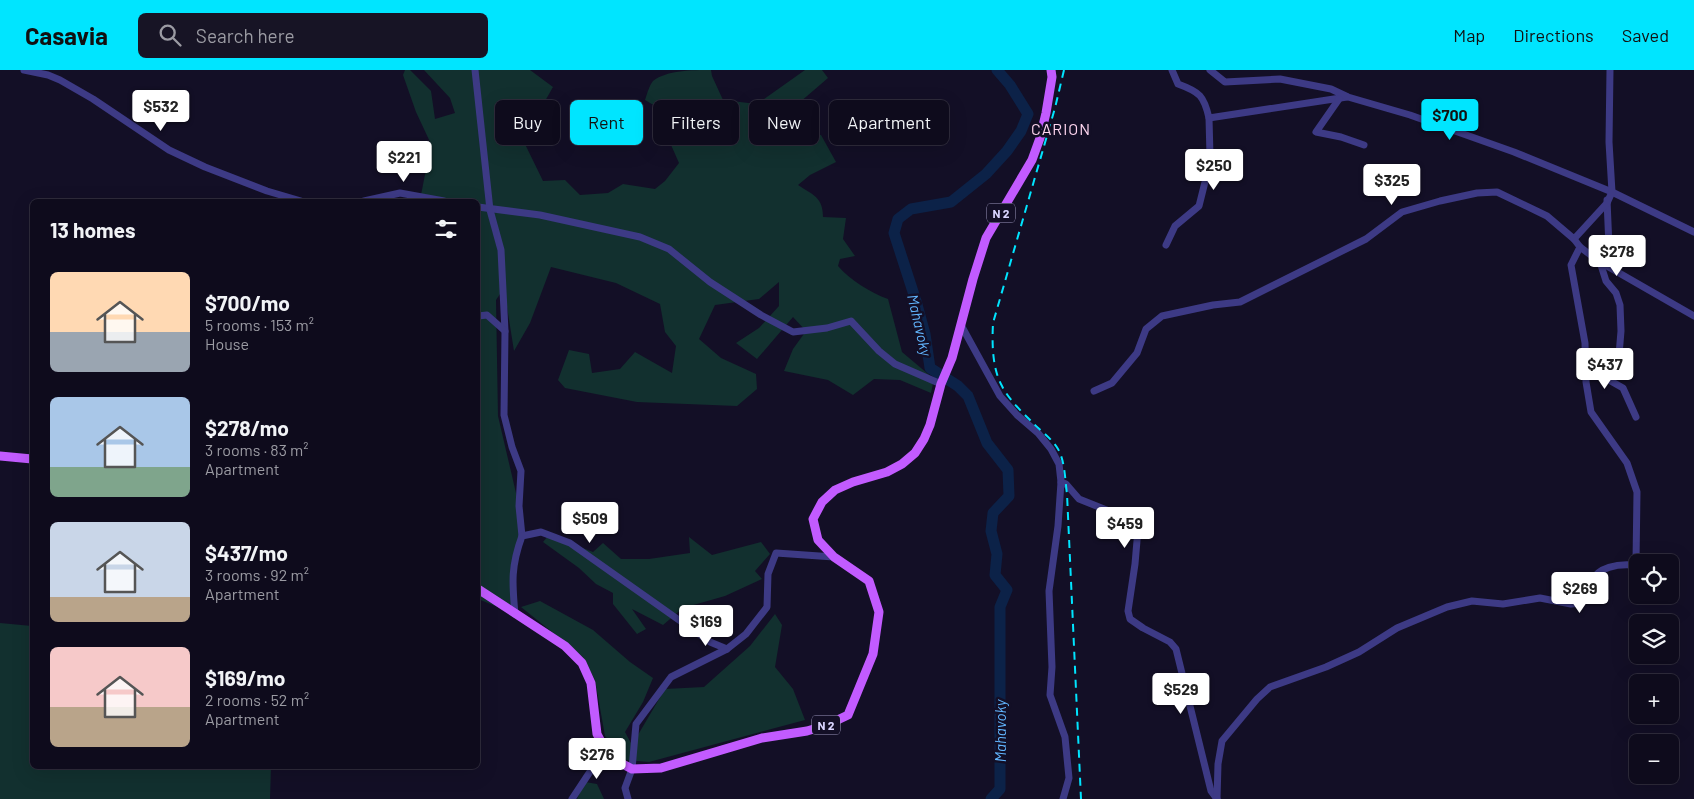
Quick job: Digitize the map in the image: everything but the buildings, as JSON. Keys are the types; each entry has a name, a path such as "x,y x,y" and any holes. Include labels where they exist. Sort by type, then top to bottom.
{"main road":[{"name":"N 2","path":"632,769 661,768 762,738 807,731 827,725 848,715 873,654 879,612 869,581 834,556 818,540 813,519 822,502 835,490 853,482 888,472 902,464 915,453 924,440 941,384 952,358 986,238 1032,160 1040,138 1052,77 1051,70"},
{"path":"0,456 30,459"},
{"path":"480,590 564,646 582,663 591,683 597,734 605,749 617,761 632,769"}],"street":[{"path":"24,70 48,75 60,80 93,99 169,150 204,167 267,191 294,199"},
{"path":"475,70 490,210 501,250 505,331 504,415 512,447 521,470 519,506 522,536 515,556 512,582 515,614"},
{"path":"1166,245 1175,226 1199,206 1210,156 1209,118 1205,99 1191,89 1178,84 1172,70"},
{"path":"1210,70 1225,82 1280,79 1332,89 1348,97 1410,115 1505,148 1612,192 1694,232"},
{"path":"1574,239 1607,203 1612,192 1608,142 1610,70"},
{"path":"1209,118 1348,97"},
{"path":"1339,99 1316,132 1341,137 1364,145"},
{"path":"1604,189 1607,203 1609,247 1600,262 1606,281 1616,294 1620,305 1621,332 1618,367"},
{"path":"1094,392 1112,383 1137,353 1146,329 1162,316 1213,305 1240,302 1366,239 1402,212 1468,195 1497,192 1547,216 1574,239 1580,247 1600,262 1694,316"},
{"path":"373,199 400,193 433,199"},
{"path":"480,208 540,216 640,237 669,249 710,282 761,315 793,332 827,328 851,321 879,351 895,364 941,384"},
{"path":"1217,799 1218,764 1222,741 1257,699 1270,687 1326,667 1359,652 1397,628 1447,607 1472,601 1502,604 1540,598 1571,604 1582,603 1589,594 1592,579 1605,569 1621,564 1632,565 1636,562 1637,492 1627,463 1591,412 1586,382 1585,343 1571,265 1580,247"},
{"path":"480,316 487,315 505,331"},
{"path":"961,325 1000,396 1017,415 1038,433 1051,449 1059,464 1061,482 1058,526 1049,591 1052,666 1050,695 1065,738 1069,778 1063,799"},
{"path":"1585,356 1600,375 1624,388 1636,417"},
{"path":"1061,482 1066,484 1080,499 1109,511 1138,529 1128,611 1130,619 1170,642 1176,649 1211,791 1217,799"},
{"path":"522,536 541,532 570,543 710,642 727,649"},
{"path":"628,799 625,788 632,769 636,724 671,677 727,649 746,634 767,607 768,574 776,553 834,556"},
{"path":"572,799 605,749"}],"green space":[{"path":"405,70 410,70 431,91 435,119 455,113 450,98 424,70 530,70 553,87 546,100 495,100 495,145 525,145 543,181 565,180 580,195 608,193 623,184 655,189 665,181 679,163 671,145 739,145 739,102 749,103 749,145 819,145 819,135 821,135 836,162 810,175 798,185 816,197 823,210 823,217 846,218 843,239 855,256 840,259 838,266 861,286 888,299 902,352 934,379 931,393 900,380 874,379 853,395 828,380 784,371 793,349 806,331 793,317 757,359 736,343 759,328 779,306 779,282 759,299 715,305 699,339 721,358 756,374 757,389 737,406 637,402 565,388 558,380 569,350 589,354 592,373 620,369 635,352 672,373 676,346 665,332 660,304 616,283 551,267 530,323 514,351 504,288 496,300 498,416 519,506 522,536 512,582 515,614 480,600 480,199 420,199 431,144 416,112 403,75"},
{"path":"696,70 711,70 723,100 653,100 653,105 645,100 653,81 659,77 680,71"},
{"path":"805,70 822,70 828,78 802,100 763,100"},
{"path":"549,535 593,552 603,543 621,559 649,559 690,553 689,537 712,555 761,542 770,554 755,571 762,579 725,596 683,608 663,625 632,609 646,629 637,634 613,604 613,593 596,584 579,568 543,542"},
{"path":"540,601 593,630 630,662 653,678 643,702 625,732 632,745 665,689 704,687 750,646 775,614 782,625 775,667 793,689 805,720 649,762 626,760 605,736 595,680 583,657 521,607"},
{"path":"0,623 30,626 30,769 271,769 270,799 0,799"},
{"path":"585,782 597,784 604,799 577,799"}],"waterway":[{"name":"Mahavoky","path":"991,799 1000,789 1000,607 1007,590 995,575 997,554 991,531 993,513 1009,496 1008,470 987,443 968,396 958,386 930,368 925,334 894,233 898,219 911,209 951,202 986,174 1007,151 1021,131 1028,114 1010,85 997,70"}],"railway":[{"path":"1064,70 1055,108 993,323 993,355 996,371 1008,396 1056,445 1063,465 1067,494 1081,799"}],"district":[{"name":"CARION","path":"1061,128"}]}
